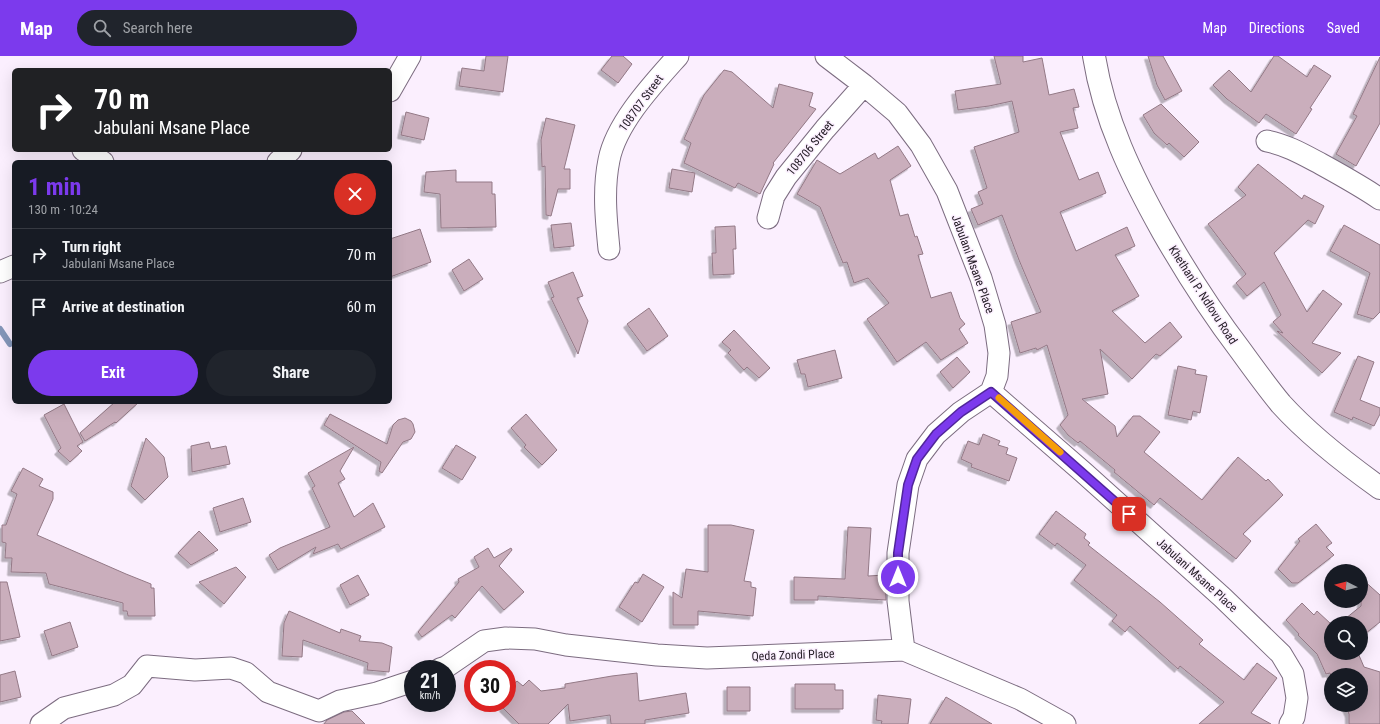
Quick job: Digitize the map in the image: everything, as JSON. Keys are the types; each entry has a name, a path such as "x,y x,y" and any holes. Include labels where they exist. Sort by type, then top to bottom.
{"street":[{"path":"392,88 410,56"},
{"name":"108707 Street","path":"609,249 606,210 607,178 609,159 615,141 625,123 648,90 678,56"},
{"name":"Jabulani Msane Place","path":"826,56 898,113 921,144 947,191 981,278 995,325 999,353 997,376 991,392 1083,472 1222,597 1281,654 1293,674 1297,698 1294,717 1290,724"},
{"name":"Khethani P. Ndlovu Road","path":"1094,56 1099,82 1109,118 1118,142 1146,201 1175,252 1220,324 1281,404 1347,465 1380,488"},
{"name":"108706 Street","path":"768,218 774,196 786,177 825,129 864,85"},
{"path":"1267,141 1280,144 1302,154 1380,198"},
{"path":"86,152 100,160"},
{"path":"280,160 289,152"},
{"path":"0,272 12,267"},
{"path":"904,650 898,601 898,553 908,485 917,459 936,434 961,412 991,392"},
{"name":"Qeda Zondi Place","path":"456,660 484,641 506,638 535,639 566,645 658,655 707,658 904,650 1020,699 1065,724"},
{"path":"40,724 64,708 114,694 132,685 147,666 195,670 231,668 246,673 268,692 319,711 340,701 378,693 404,684"}],"building":[{"path":"486,56 508,56 503,92 459,86 462,68 484,71"},
{"path":"612,56 623,56 632,64 618,83 601,70"},
{"path":"994,56 1023,56 1023,62 1042,58 1049,95 1074,89 1079,107 1073,108 1078,128 1060,132 1079,180 1098,172 1106,193 1060,212 1076,251 1127,227 1135,246 1115,255 1139,296 1112,311 1145,343 1170,322 1182,337 1160,356 1156,354 1132,379 1100,349 1108,394 1082,399 1115,426 1117,437 1133,416 1140,416 1160,432 1144,452 1202,500 1238,457 1266,481 1268,479 1283,495 1243,534 1251,541 1236,559 1160,498 1154,505 1114,472 1115,470 1080,441 1078,443 1068,435 1060,425 1068,415 1047,345 1037,350 1036,348 1020,353 1011,322 1041,312 1002,215 978,225 971,209 983,204 978,192 987,188 974,147 1019,132 1012,101 958,110 955,91 1001,84"},
{"path":"1148,56 1163,56 1182,91 1165,100 1157,85"},
{"path":"1274,56 1278,56 1307,77 1314,65 1331,76 1310,108 1312,109 1296,134 1266,114 1259,123 1227,99 1213,85 1229,70 1251,92"},
{"path":"1380,57 1380,123 1356,166 1336,154 1357,116 1353,114"},
{"path":"724,70 732,72 773,108 779,84 813,93 809,106 816,109 773,163 774,164 760,194 738,183 735,188 684,163 691,143 684,139 704,95"},
{"path":"1161,104 1199,142 1184,157 1169,143 1167,145 1154,133 1143,115"},
{"path":"406,112 429,118 424,140 401,135"},
{"path":"546,118 575,125 564,169 570,169 570,189 558,189 551,216 546,215 545,166 542,167 541,140"},
{"path":"898,146 911,166 890,180 900,216 908,214 915,237 917,236 923,254 918,255 931,298 951,292 960,318 965,324 959,329 968,343 941,360 926,342 897,362 867,319 889,303 868,278 854,283 847,262 843,263 820,207 797,194 817,160 840,174 875,153 878,159"},
{"path":"1258,164 1302,199 1304,195 1324,206 1315,224 1308,220 1274,253 1307,312 1323,290 1342,304 1312,343 1341,353 1322,373 1277,331 1283,333 1273,322 1281,315 1264,282 1247,296 1236,283 1246,274 1208,224 1246,195 1238,187"},
{"path":"672,169 695,173 692,192 669,188"},
{"path":"456,170 456,182 492,182 492,194 495,194 496,227 441,228 440,194 424,192 426,172"},
{"path":"571,223 574,246 554,248 551,225"},
{"path":"1344,225 1380,245 1380,312 1373,319 1357,314 1370,273 1330,251"},
{"path":"735,226 736,249 733,249 734,274 713,275 712,253 716,253 715,227"},
{"path":"420,229 431,262 392,276 392,238"},
{"path":"469,259 483,279 464,291 452,270"},
{"path":"573,272 583,296 577,298 588,321 578,354 551,298 554,297 548,282"},
{"path":"649,308 668,336 647,351 627,324"},
{"path":"734,330 770,368 759,378 747,367 744,370 728,353 731,350 722,342"},
{"path":"835,350 842,378 808,387 805,374 801,374 797,360"},
{"path":"1358,356 1374,362 1360,400 1380,408 1380,414 1374,426 1353,417 1352,420 1334,412"},
{"path":"957,357 970,372 953,388 940,372"},
{"path":"1178,366 1196,370 1195,374 1207,376 1200,413 1193,411 1191,420 1168,415"},
{"path":"64,404 83,442 77,446 82,451 70,462 58,451 61,448 44,415"},
{"path":"113,404 137,404 116,423 115,422 85,441 80,433"},
{"path":"330,414 387,444 393,425 398,420 405,418 411,421 415,432 411,439 403,442 382,473 379,471 381,462 324,425"},
{"path":"526,414 557,450 542,465 524,447 526,445 511,428"},
{"path":"983,434 1000,441 998,445 1008,448 1006,454 1017,458 1009,481 971,467 972,464 961,459 968,441 979,445"},
{"path":"146,438 164,457 168,477 145,500 131,486"},
{"path":"209,442 211,449 226,446 230,464 192,472 191,446"},
{"path":"456,445 476,457 462,480 442,468"},
{"path":"354,447 340,471 345,479 338,483 354,517 373,503 385,527 341,549 338,544 313,554 316,547 278,570 269,555 280,548 330,527 312,488 315,486 308,473"},
{"path":"23,468 43,479 39,486 53,492 53,499 37,535 151,584 151,588 154,588 155,616 128,616 127,611 123,611 123,603 49,584 46,573 11,572 12,558 5,558 6,543 2,542 2,525 6,525 17,494 11,491"},
{"path":"243,498 251,522 220,532 213,508"},
{"path":"1056,511 1086,534 1084,538 1090,543 1088,545 1160,602 1203,640 1199,644 1244,680 1257,663 1277,678 1251,713 1271,724 1199,724 1224,702 1180,666 1178,669 1130,626 1125,632 1112,621 1117,615 1074,580 1086,565 1057,543 1055,546 1039,534"},
{"path":"1316,524 1332,543 1326,547 1334,555 1298,583 1292,583 1278,569 1300,541 1298,539"},
{"path":"708,525 731,525 754,530 744,581 751,582 751,587 756,588 753,616 698,611 698,625 673,625 673,592 682,598 686,569 708,572"},
{"path":"848,527 871,528 868,576 885,575 886,600 818,596 818,600 794,600 794,577 845,579"},
{"path":"199,531 218,550 191,565 178,553"},
{"path":"488,548 494,558 511,548 512,550 499,566 524,592 504,610 482,586 455,618 452,615 422,637 418,632 459,582 458,579 479,567 474,557"},
{"path":"236,567 246,577 224,604 199,582"},
{"path":"643,574 664,587 642,622 619,607 635,582 638,583"},
{"path":"358,575 369,595 350,605 340,585"},
{"path":"0,582 7,582 20,637 0,641"},
{"path":"1368,584 1380,595 1380,622 1368,631 1368,616 1349,616 1359,608 1368,608"},
{"path":"1302,603 1314,615 1317,611 1324,618 1324,660 1361,660 1364,667 1367,668 1324,668 1324,670 1317,654 1298,635 1299,634 1286,620"},
{"path":"289,611 340,633 341,629 361,636 359,641 382,643 392,647 389,672 367,670 368,663 303,640 302,657 282,656 284,623"},
{"path":"70,622 78,647 52,656 44,631"},
{"path":"1368,668 1380,672 1380,724 1349,724 1348,712 1368,712"},
{"path":"15,671 21,697 0,702 0,675"},
{"path":"637,673 639,701 686,693 689,713 645,720 645,724 611,724 610,715 570,721 568,704 548,724 519,724 507,712 516,712 517,681 523,686 529,680 541,691 565,688 565,684"},
{"path":"795,684 835,684 835,690 843,690 843,709 795,709"},
{"path":"727,687 750,687 750,711 727,711"},
{"path":"878,695 911,699 908,724 881,724 882,721 876,720"},
{"path":"946,697 992,724 930,724"},
{"path":"352,711 365,724 324,724 327,720 344,712"}],"waterway":[{"path":"0,329 10,344"}],"slow traffic":[{"path":"999,398 1060,452"}],"route":[{"path":"898,577 898,553 908,485 917,459 936,434 961,412 991,392 1129,514"}]}
